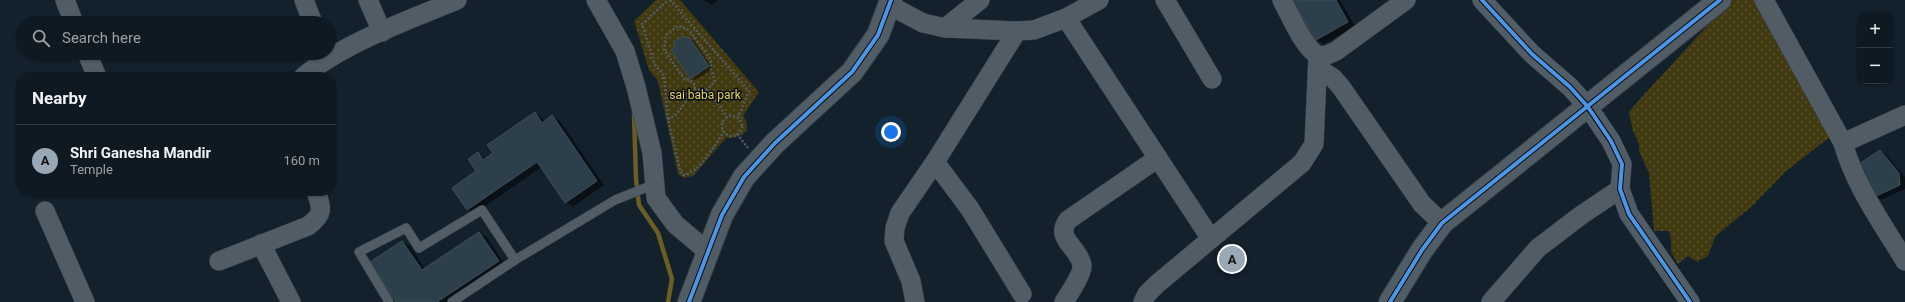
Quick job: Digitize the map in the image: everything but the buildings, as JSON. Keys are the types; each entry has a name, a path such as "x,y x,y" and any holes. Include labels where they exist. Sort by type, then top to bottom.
{"street":[{"path":"65,0 71,16"},
{"path":"304,0 310,16"},
{"path":"368,0 382,32"},
{"path":"336,52 458,0"},
{"path":"596,0 625,51 636,87 652,153 651,186 656,198 675,224 708,252"},
{"path":"945,28 980,0"},
{"path":"689,302 722,215 744,177 775,143 852,72 878,35 890,2 923,23 945,28 1017,31 1034,30 1066,18 1099,0"},
{"path":"1165,0 1212,79"},
{"path":"1282,0 1318,61 1341,87 1422,204 1442,223"},
{"path":"1318,61 1336,51 1406,0"},
{"path":"1482,0 1532,54 1570,87 1588,107 1611,141 1622,164 1620,189 1628,214 1690,302"},
{"path":"1390,302 1422,250 1442,223 1720,0"},
{"path":"1764,0 1843,143 1848,162 1860,188 1905,261"},
{"path":"1066,18 1211,239"},
{"path":"915,302 911,281 894,241 895,228 900,213 935,162 1017,31"},
{"path":"90,60 95,72"},
{"path":"308,72 322,60"},
{"path":"1143,302 1146,294 1292,173 1310,153 1314,144 1318,61"},
{"path":"1843,143 1905,115"},
{"path":"1064,302 1081,271 1082,264 1063,233 1064,226 1068,220 1158,158"},
{"path":"935,162 970,209 1022,294"},
{"path":"1491,302 1538,248 1580,216 1620,189"},
{"path":"219,261 308,226 318,218 321,207 318,196"},
{"path":"45,211 85,302"},
{"path":"261,244 284,300"}],"lane":[{"path":"452,302 516,260 614,201 651,186"},
{"path":"389,302 359,252 406,228 418,248 482,210 516,260"}],"path":[{"path":"724,132 696,170 688,175 683,175 680,170 668,119 664,76 655,65 642,24 669,0 749,91 738,118"},
{"path":"678,26 689,30 711,60 711,69 715,81 708,90 704,91 695,88 694,83 685,80 664,50 666,36 678,26"},
{"path":"668,119 676,115 695,88"},
{"path":"708,90 727,117"},
{"path":"732,116 738,118 742,125 739,132 732,136 724,132 722,126 727,117 732,116"}],"green space":[{"name":"sai baba park","path":"656,0 680,0 759,92 743,116 747,127 744,133 740,136 726,138 693,176 684,178 678,174 658,81 649,70 634,21"},
{"path":"1731,0 1761,0 1835,133 1785,172 1750,208 1715,237 1708,256 1697,262 1688,256 1678,264 1671,252 1671,239 1669,231 1654,231 1649,173 1639,151 1639,144 1633,131 1629,112"}],"waterway":[{"path":"634,115 636,179 639,205 658,233 672,279 668,302"}],"cycle path":[{"path":"689,302 722,215 744,177 775,143 852,72 878,35 891,0"},
{"path":"1482,0 1532,54 1570,87 1588,107 1611,141 1622,164 1620,189 1629,214 1690,302"},
{"path":"1390,302 1422,250 1442,223 1720,0"}],"place":[{"name":"Shri Ganesha Mandir","path":"1232,259"}]}
